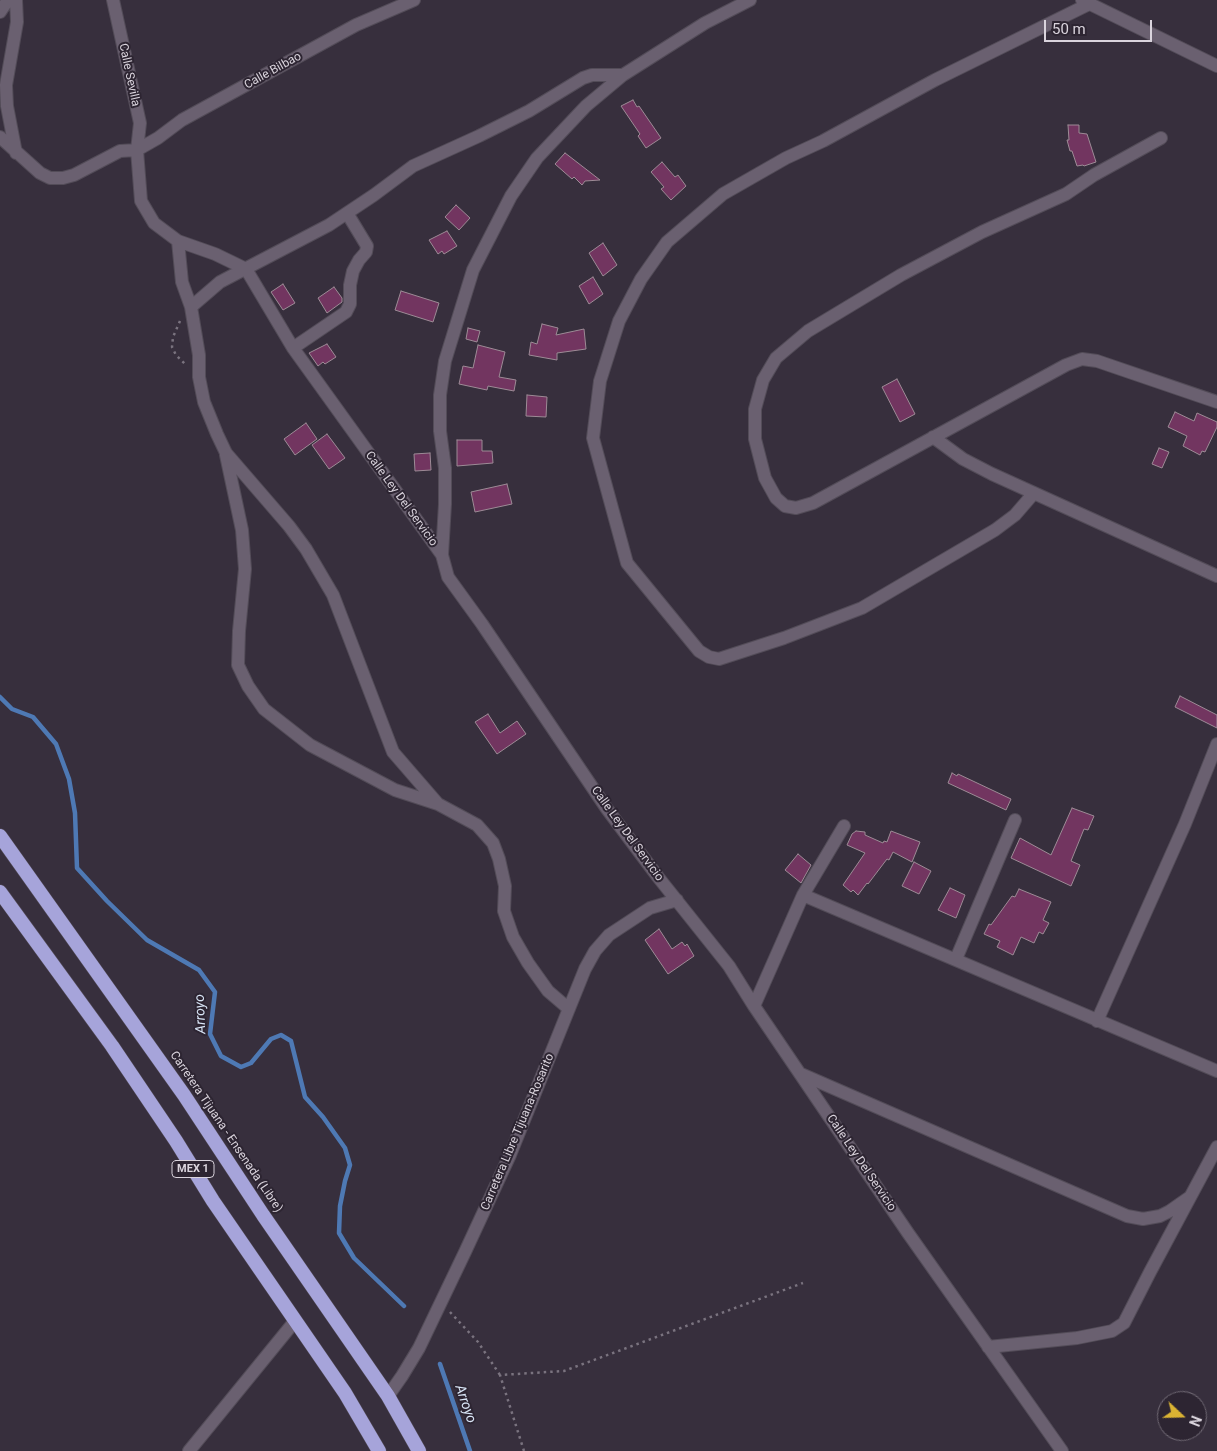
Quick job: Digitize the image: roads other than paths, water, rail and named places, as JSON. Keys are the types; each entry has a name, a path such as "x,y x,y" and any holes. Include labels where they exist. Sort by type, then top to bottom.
{"highway":[{"name":"Carretera Tijuana - Ensenada (Libre)","path":"0,836 184,1095 263,1215 388,1396 419,1451"},
{"name":"MEX 1","path":"0,892 112,1046 176,1141 213,1201 361,1419 379,1451"}],"street":[{"path":"0,12 8,0"},
{"path":"16,0 17,22 6,85 7,106 16,153"},
{"name":"Calle Sevilla","path":"113,0 140,123 137,150 141,201 154,223 178,241"},
{"name":"Calle Bilbao","path":"0,137 40,173 50,178 63,178 120,151 137,150 158,138 182,120 356,25 414,0"},
{"path":"442,555 445,468 440,432 440,395 446,361 473,270 511,196 537,158 586,106 623,75 705,22 750,0"},
{"path":"1034,493 1015,515 995,530 862,608 784,638 719,659 709,657 699,651 628,563 593,438 600,381 620,321 641,279 667,242 722,194 786,158 823,141 935,80 1086,2 1217,66"},
{"path":"190,307 220,282 329,225 413,166 529,111 583,78 592,75 623,75"},
{"path":"1162,138 1120,160 1066,194 982,232 901,275 808,331 776,358 764,380 755,409 754,439 766,478 776,498 785,506 796,508 813,503 1066,365 1082,359 1097,361 1217,402"},
{"path":"293,348 346,312 350,304 350,285 353,272 359,260 366,252 367,246 348,213"},
{"path":"246,269 215,254 178,241 182,282 190,307 199,355 199,377 204,402 226,453 242,530 245,570 239,631 238,665 248,686 264,709 310,746 395,790 438,804 477,825 493,842 499,858 505,886 504,911 513,937 528,963 548,991 569,1009"},
{"name":"Calle Ley Del Servicio","path":"246,269 293,348 442,555 448,577 607,809 729,966 754,1006 908,1233 1062,1451"},
{"path":"933,437 963,459 1217,576"},
{"path":"226,453 289,526 333,594 393,752 438,804"},
{"path":"1097,1021 1185,824 1217,744"},
{"path":"956,959 1015,820"},
{"path":"754,1006 803,895 844,826"},
{"path":"803,895 1217,1071"},
{"name":"Carretera Libre Tijuana-Rosarito","path":"388,1396 419,1348 510,1155 585,969 595,952 609,935 650,908 677,900"},
{"path":"801,1074 1127,1216 1143,1219 1160,1216 1190,1197"},
{"path":"988,1346 1077,1338 1112,1331 1124,1322 1217,1148"},
{"path":"188,1451 295,1321"}],"waterway":[{"name":"Arroyo","path":"0,697 12,709 33,717 56,744 69,779 75,813 77,868 147,940 199,970 215,992 210,1034 221,1056 241,1067 251,1063 271,1039 281,1035 291,1041 305,1097 323,1117 345,1148 350,1165 340,1206 339,1233 354,1258 404,1306"},
{"name":"Arroyo","path":"440,1364 470,1451"}]}
